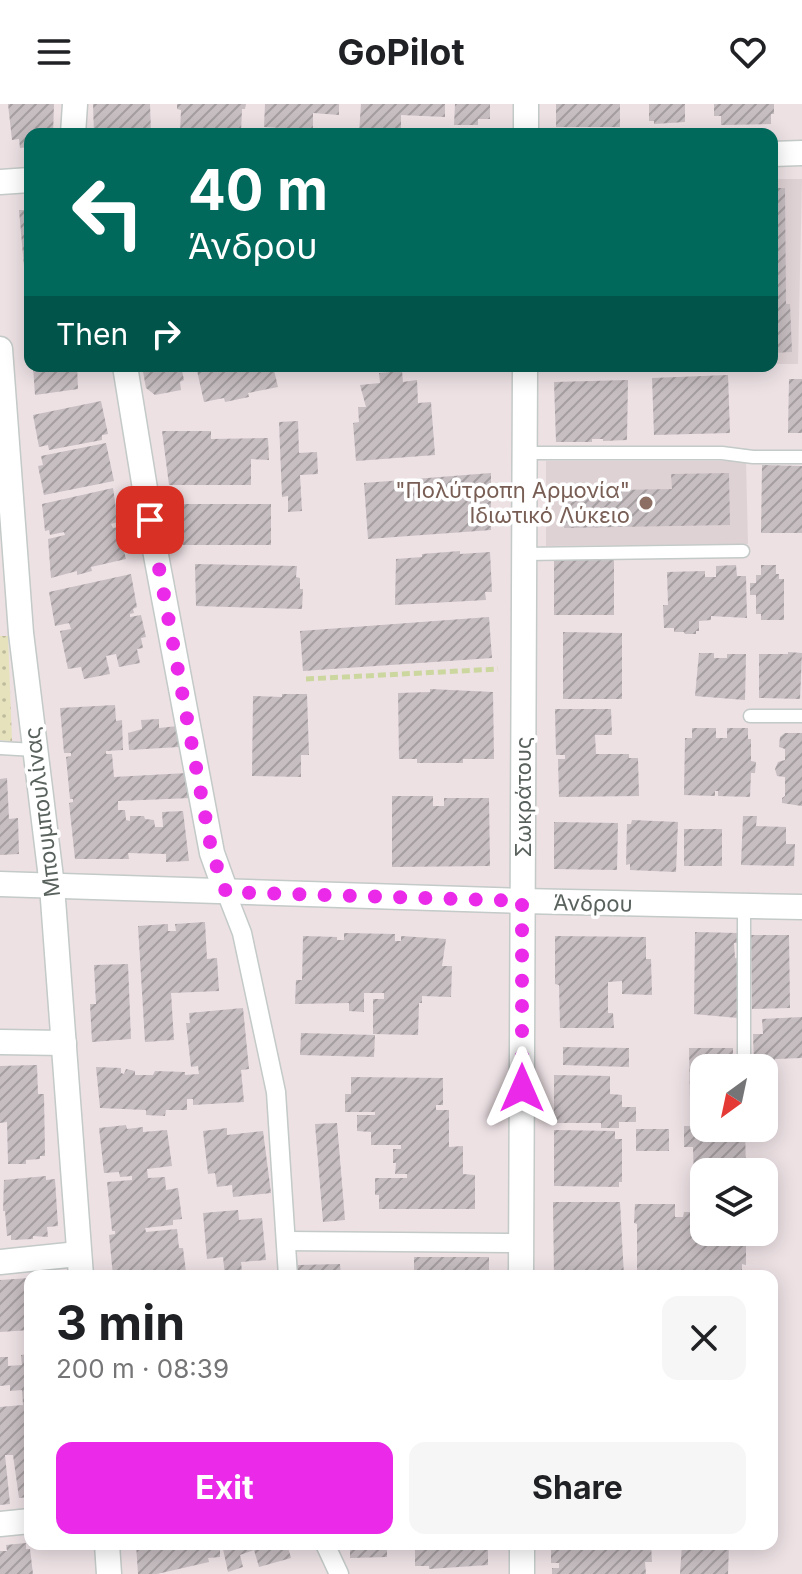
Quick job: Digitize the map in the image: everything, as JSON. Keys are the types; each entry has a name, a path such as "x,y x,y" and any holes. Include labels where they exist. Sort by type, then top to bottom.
{"street":[{"path":"73,128 75,104"},
{"path":"526,104 526,128"},
{"path":"778,154 802,153"},
{"path":"0,182 24,180"},
{"name":"Μπουμπουλίνας","path":"0,349 10,627 35,750 52,886 80,1265"},
{"path":"126,372 155,550 212,853 242,933 276,1092 288,1270"},
{"name":"Σωκράτους","path":"521,1270 525,372"},
{"name":"Άνδρου","path":"0,884 802,907"},
{"path":"0,1042 64,1043"},
{"path":"286,1241 521,1243"},
{"path":"0,1262 80,1265"},
{"path":"0,1524 24,1522"},
{"path":"107,1550 109,1574"},
{"path":"328,1550 339,1574"},
{"path":"522,1550 522,1574"}],"lane":[{"path":"525,453 722,453 753,457 802,457"},
{"path":"524,554 743,551"},
{"path":"750,716 802,716"},
{"path":"0,748 35,750"},
{"path":"744,906 744,1054"}],"path":[{"path":"306,679 523,668"}],"shaded area":[{"path":"778,179 802,179 798,364 778,364"},
{"name":"\"Πολύτροπη Αρμονία\" Ιδιωτικό Λύκειο","path":"546,461 746,461 748,544 546,546"},
{"path":"0,636 8,636 12,741 0,740"}],"building":[{"path":"8,104 54,104 53,128 24,128 24,148 20,148 19,139 12,140"},
{"path":"93,104 150,104 151,128 94,128"},
{"path":"177,104 246,104 242,109 241,128 180,128 181,110 177,109"},
{"path":"265,104 339,104 339,115 313,113 313,128 264,127"},
{"path":"361,104 445,104 445,117 401,115 401,128 359,128"},
{"path":"455,104 490,104 490,119 478,119 478,125 454,125"},
{"path":"556,104 620,104 620,127 556,127"},
{"path":"649,104 685,104 685,122 654,124 654,121 649,121"},
{"path":"714,104 774,104 774,114 771,114 771,124 721,125 721,116 714,116"},
{"path":"778,188 785,188 786,304 790,304 792,352 778,353"},
{"path":"19,210 24,210 24,266"},
{"path":"33,372 77,372 78,389 35,395"},
{"path":"143,372 182,372 181,390 155,395 146,388"},
{"path":"197,372 274,372 278,387 225,402 224,398 204,402"},
{"path":"402,372 403,382 417,380 418,403 431,402 435,455 356,461 353,423 359,422 358,407 366,407 360,385 380,383 379,373"},
{"path":"728,375 730,433 654,435 652,378"},
{"path":"789,379 802,379 802,433 788,433"},
{"path":"628,380 627,440 556,442 554,382"},
{"path":"101,401 108,434 102,435 102,440 49,450 48,445 39,447 33,415"},
{"path":"298,421 299,453 317,452 318,474 300,475 302,511 288,512 288,496 282,497 279,422"},
{"path":"162,431 211,431 211,439 268,438 269,460 251,459 251,485 169,485"},
{"path":"106,443 114,481 44,495 38,466 43,465 41,456"},
{"path":"762,465 802,466 802,533 761,533"},
{"path":"491,473 491,530 368,539 364,483"},
{"path":"729,473 730,525 564,528 563,491 672,489 671,474"},
{"path":"113,488 118,522 111,524 113,528 123,526 126,538 121,539 126,559 91,567 92,571 77,575 77,571 51,578 48,539 65,535 64,532 50,535 49,530 45,531 42,504"},
{"path":"183,504 271,504 271,545 183,545"},
{"path":"460,551 460,554 490,552 492,592 485,592 486,600 395,605 396,559"},
{"path":"554,560 614,560 614,615 554,615"},
{"path":"195,564 297,566 296,577 300,578 300,589 303,589 302,609 196,606"},
{"path":"736,565 737,576 746,576 747,618 711,616 711,620 699,621 696,634 664,628 663,605 668,605 667,572 705,571 705,577 716,577 716,566"},
{"path":"761,565 776,565 776,574 779,574 779,579 784,579 784,620 761,620 761,614 756,614 756,595 750,595 750,583 756,583 756,575 761,575"},
{"path":"131,574 137,607 130,617 141,615 146,637 141,638 143,648 137,649 140,663 119,667 116,654 106,656 110,674 84,679 81,667 68,669 60,631 71,629 69,623 55,626 49,592"},
{"path":"489,617 492,658 303,671 300,631"},
{"path":"563,632 622,633 622,699 563,699"},
{"path":"699,653 714,653 714,658 746,654 745,700 695,696"},
{"path":"802,653 800,699 759,698 759,654"},
{"path":"430,689 493,692 494,759 417,763 417,759 399,759 398,693 430,692"},
{"path":"282,694 307,694 309,755 301,755 301,777 252,776 253,696 282,697"},
{"path":"115,705 116,721 122,720 123,750 106,751 106,754 112,754 114,777 187,773 191,798 118,801 118,810 125,810 126,820 130,821 130,816 144,816 145,819 154,820 155,827 163,827 162,812 183,811 189,861 166,862 166,854 128,853 129,859 75,859 69,803 73,799 70,799 66,757 71,753 64,753 60,708"},
{"path":"555,709 611,709 612,735 595,735 596,754 629,754 629,758 638,758 639,796 559,797 558,759 565,759 565,755 556,755"},
{"path":"159,719 159,728 178,726 179,747 129,750 128,733 142,729 141,720"},
{"path":"692,728 716,728 716,738 727,738 727,728 748,728 751,761 756,762 755,773 751,773 750,797 718,796 718,791 715,791 715,796 684,795 685,738 692,738"},
{"path":"785,733 802,733 802,806 782,803 785,777 777,776 775,769 778,762 785,760 785,749 779,747 780,737"},
{"path":"7,778 9,819 18,818 19,854 0,855 0,779"},
{"path":"392,796 433,796 433,806 444,806 444,798 489,798 490,866 392,867"},
{"path":"743,816 757,816 756,826 786,827 786,844 795,844 794,866 741,865"},
{"path":"632,820 678,822 676,872 630,870 630,864 626,865 627,824 631,824"},
{"path":"554,822 618,823 617,870 554,869"},
{"path":"684,829 722,829 722,866 684,866"},
{"path":"205,922 207,959 217,958 219,991 171,993 174,1040 145,1042 138,926 168,924 168,931 176,931 175,924"},
{"path":"695,932 738,933 738,943 734,943 735,958 738,958 738,1018 694,1014"},
{"path":"344,933 395,934 395,941 401,941 401,936 446,939 442,966 452,966 451,997 422,996 418,1035 373,1034 373,999 384,999 384,993 364,993 364,1012 349,1011 349,1003 295,1004 296,980 302,980 303,936 344,940"},
{"path":"751,935 789,935 790,1008 752,1009"},
{"path":"555,936 646,937 646,959 651,959 652,995 622,994 622,981 608,982 608,1013 613,1013 614,1028 560,1028 559,985 555,984"},
{"path":"128,964 131,1039 92,1042 90,1004 96,1004 94,965"},
{"path":"243,1008 249,1069 241,1070 244,1102 193,1105 193,1099 187,1099 187,1110 166,1110 165,1116 146,1115 146,1110 100,1108 96,1067 121,1068 124,1074 126,1069 135,1071 135,1075 153,1075 155,1071 199,1074 198,1066 191,1067 186,1023 190,1023 189,1013"},
{"path":"802,1017 802,1058 778,1059 778,1054 754,1054 753,1034 763,1034 762,1019"},
{"path":"301,1033 375,1035 374,1057 300,1055"},
{"path":"563,1047 629,1048 629,1067 563,1065"},
{"path":"689,1048 733,1048 733,1054 690,1054 690,1099"},
{"path":"37,1065 38,1094 44,1094 45,1156 26,1160 26,1164 8,1164 7,1122 0,1123 0,1066"},
{"path":"554,1075 610,1076 610,1094 622,1095 622,1107 636,1107 636,1122 619,1122 619,1128 601,1128 601,1123 554,1123"},
{"path":"351,1077 443,1078 443,1105 436,1105 436,1110 449,1110 449,1147 463,1146 463,1174 475,1175 475,1209 379,1209 375,1178 407,1178 407,1174 395,1174 396,1163 393,1163 393,1149 401,1149 401,1145 371,1145 371,1132 357,1131 357,1115 375,1115 375,1112 345,1112 345,1094 351,1094"},
{"path":"337,1123 345,1220 323,1222 315,1124"},
{"path":"126,1125 127,1129 143,1127 143,1132 167,1130 172,1166 147,1169 148,1178 165,1177 166,1190 178,1188 182,1219 173,1220 173,1225 145,1228 146,1232 177,1229 186,1270 112,1270 109,1235 115,1234 115,1231 112,1231 107,1182 132,1180 132,1176 120,1177 119,1172 104,1173 99,1128"},
{"path":"684,1126 690,1126 690,1142 745,1142 746,1158 693,1158 693,1147 684,1147"},
{"path":"227,1128 227,1135 263,1131 271,1193 233,1197 232,1185 217,1187 215,1173 208,1174 203,1131"},
{"path":"636,1129 669,1129 669,1151 636,1151"},
{"path":"554,1130 615,1131 615,1139 622,1139 622,1182 619,1182 619,1187 554,1186"},
{"path":"46,1176 46,1180 55,1179 58,1226 47,1227 48,1237 11,1240 11,1235 7,1236 3,1211 4,1180"},
{"path":"553,1202 620,1202 624,1270 554,1270"},
{"path":"635,1204 675,1204 675,1217 683,1217 684,1212 690,1212 690,1246 746,1246 746,1265 742,1264 742,1270 637,1270 637,1224 634,1223"},
{"path":"238,1210 239,1220 262,1218 266,1260 241,1262 242,1270 224,1270 223,1257 207,1259 203,1213"},
{"path":"414,1257 489,1257 489,1270 414,1270"},
{"path":"340,1264 340,1270 298,1270 298,1265"},
{"path":"24,1278 24,1330 0,1332 0,1280"},
{"path":"21,1355 24,1355 24,1498 19,1498 13,1455 5,1455 10,1504 0,1505 0,1407 23,1405 22,1390 10,1391 10,1385 0,1386 0,1357 8,1357 8,1366 22,1365"},
{"path":"24,1543 24,1550 30,1550 33,1574 0,1574 0,1551 7,1551 6,1545"},
{"path":"136,1550 220,1550 220,1557 208,1558 209,1562 157,1574 138,1574"},
{"path":"223,1550 254,1550 240,1555 243,1567 228,1572"},
{"path":"254,1550 289,1550 291,1558 259,1567"},
{"path":"350,1550 387,1550 387,1557 350,1558"},
{"path":"415,1550 488,1550 488,1565 429,1569 429,1566 415,1566"},
{"path":"551,1550 651,1550 652,1562 645,1562 646,1574 552,1574 552,1568 559,1568 559,1563 551,1563"},
{"path":"682,1550 729,1550 728,1574 680,1574"}],"place":[{"name":"\"Πολύτροπη Αρμονία\" Ιδιωτικό Λύκειο","path":"646,503"}],"route":[{"path":"150,520 212,853 226,892 522,901 522,1088"}]}
